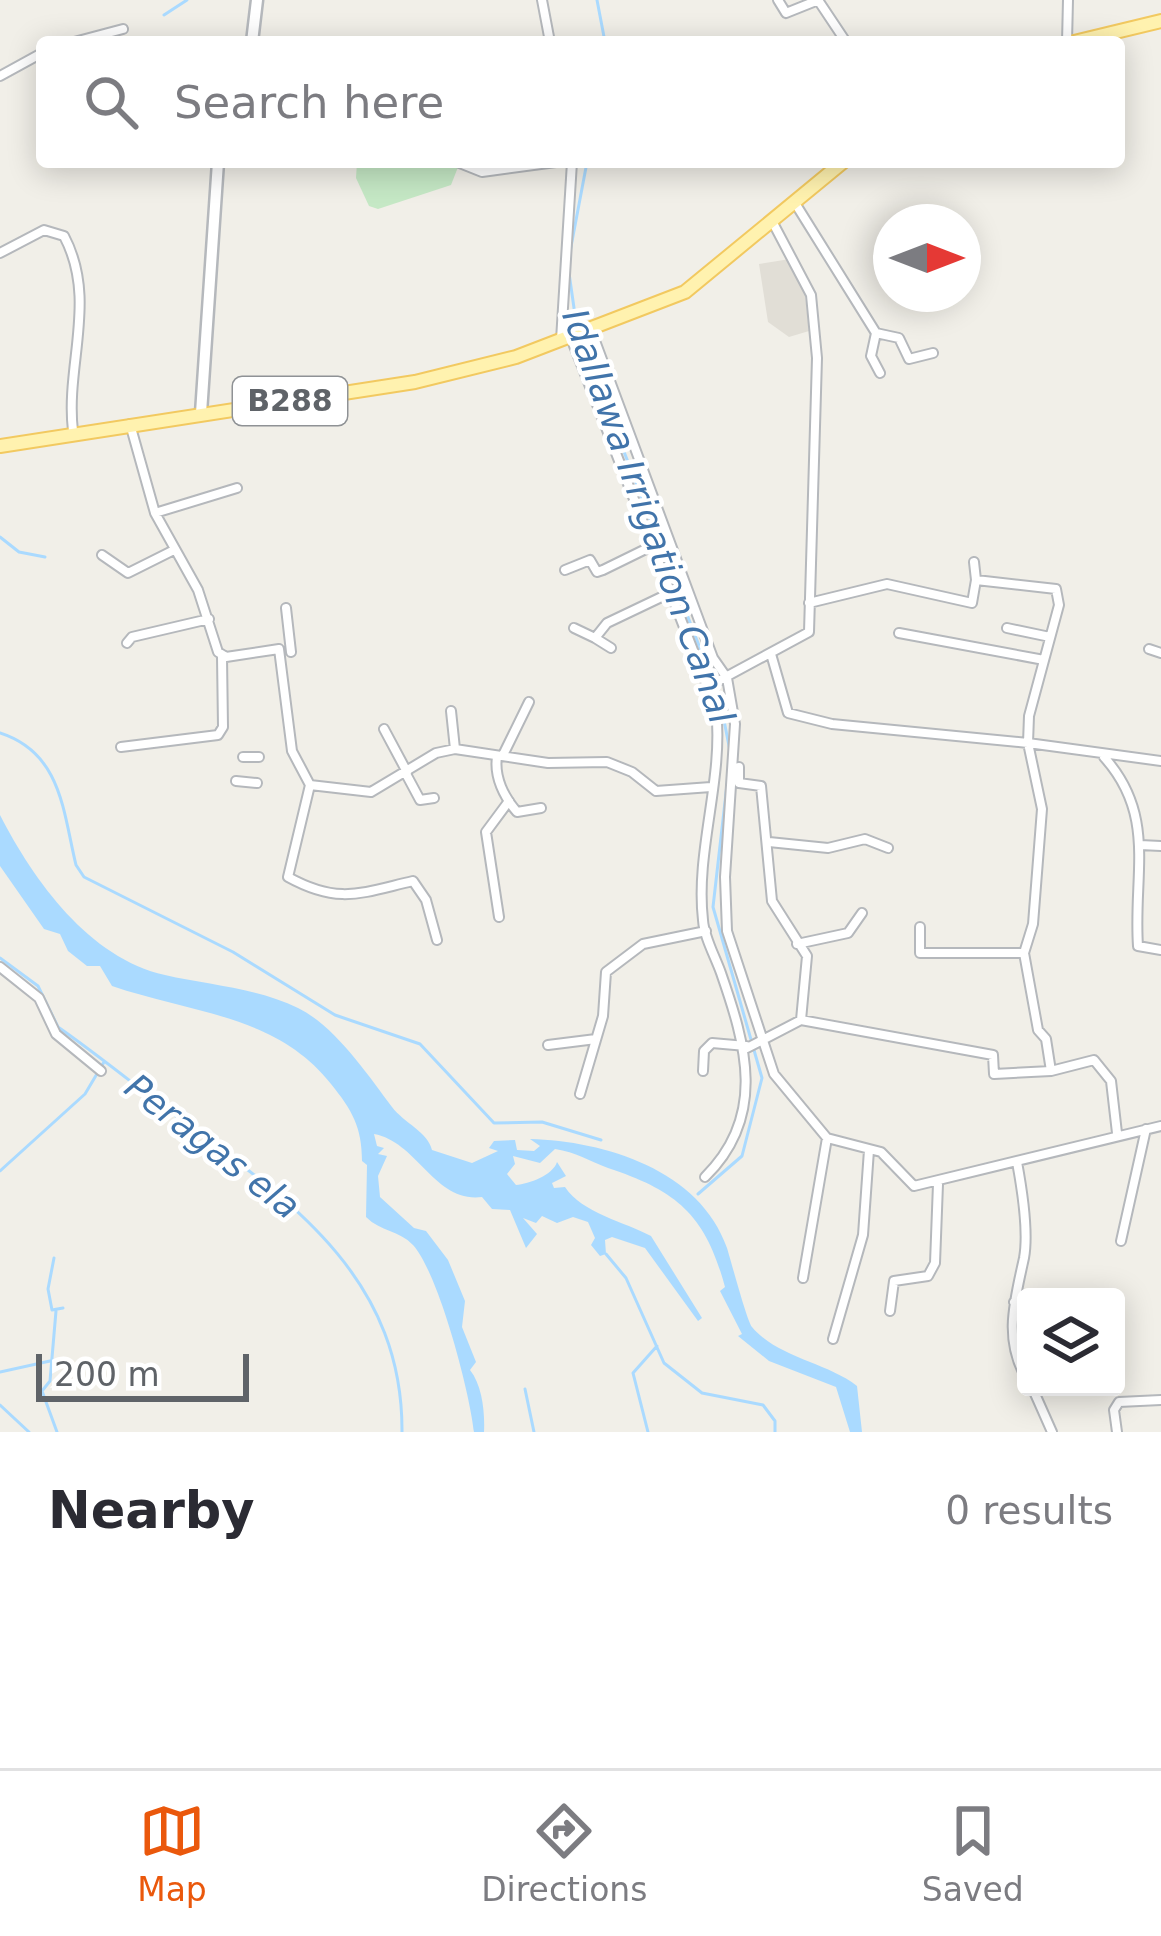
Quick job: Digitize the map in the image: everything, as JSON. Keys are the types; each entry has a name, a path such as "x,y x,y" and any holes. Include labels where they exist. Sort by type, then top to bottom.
{"main road":[{"path":"1096,36 1161,21"},
{"name":"B288","path":"0,446 73,431 415,382 566,340 685,292 836,168"}],"street":[{"path":"253,36 257,0"},
{"path":"542,0 549,36"},
{"path":"778,0 786,14 817,1 842,36"},
{"path":"1068,0 1070,36"},
{"path":"97,36 124,29"},
{"path":"0,76 36,56"},
{"path":"201,413 218,168"},
{"path":"472,168 482,172 512,168"},
{"path":"572,168 566,340 672,592 735,724 739,782 761,786 772,901 807,956 802,1020"},
{"path":"794,202 876,333 871,356 880,373"},
{"path":"716,682 808,632 819,381 812,295 772,221"},
{"path":"0,253 32,233 44,230 64,236 81,299 70,395 73,431"},
{"path":"591,330 713,658 718,730 706,931 754,1045 773,1074 827,1138 892,1158 908,1184 938,1184 1117,1133 1161,1126"},
{"path":"876,333 899,338 909,359 933,353"},
{"path":"121,747 218,735 223,727 222,656 155,513 130,423"},
{"path":"155,513 238,488"},
{"path":"565,570 590,560 596,572 654,545"},
{"path":"102,555 128,573 174,550"},
{"path":"808,603 886,584 972,604 974,562"},
{"path":"976,580 1057,590 1054,630 1028,742 1042,809 1033,924 1024,953 1052,1071"},
{"path":"595,638 607,623 672,592"},
{"path":"286,608 291,652"},
{"path":"127,643 208,619"},
{"path":"574,628 610,648"},
{"path":"1007,628 1054,630"},
{"path":"899,632 1044,660"},
{"path":"222,656 279,649 289,734 310,785 288,877 334,896 385,897 413,881 426,900 437,940"},
{"path":"1149,650 1161,653"},
{"path":"771,654 788,713 832,724 1028,742 1161,761"},
{"path":"499,917 487,832 502,796 500,756 529,702"},
{"path":"451,711 455,749"},
{"path":"705,1177 730,1149 748,1095 754,1045 727,931 724,877 735,724"},
{"path":"384,729 420,800 434,798"},
{"path":"310,785 371,792 436,753 455,749 548,763 608,762 632,772 656,791 712,787"},
{"path":"1103,756 1131,791 1140,844 1138,946 1161,950"},
{"path":"244,757 260,757"},
{"path":"236,781 257,783"},
{"path":"502,796 517,812 541,808"},
{"path":"769,842 828,848 872,839 888,848"},
{"path":"1140,844 1161,846"},
{"path":"796,944 848,933 862,914"},
{"path":"920,927 920,952 1024,953"},
{"path":"580,1094 606,1003 602,981 615,961 643,944 706,931"},
{"path":"0,967 39,998 56,1034 101,1071"},
{"path":"703,1071 704,1052 712,1043 754,1045 802,1020 993,1055 994,1074 1004,1077 1094,1060 1111,1081 1117,1133"},
{"path":"548,1045 596,1039"},
{"path":"1121,1241 1129,1224 1146,1129"},
{"path":"803,1278 827,1138"},
{"path":"833,1339 862,1235 869,1150"},
{"path":"1017,1162 1024,1256 1011,1342 1017,1356"},
{"path":"890,1311 894,1281 928,1276 935,1263 938,1184"},
{"path":"1036,1396 1052,1432"},
{"path":"1117,1432 1114,1410 1119,1402 1161,1400"}],"shaded area":[{"path":"790,259 804,286 809,331 789,337 768,322 759,264"}],"green space":[{"path":"357,168 458,168 451,185 378,209 369,206 356,178"}],"water":[{"path":"0,815 47,890 88,934 137,966 266,996 312,1016 350,1052 432,1150 472,1163 498,1151 489,1148 494,1141 515,1140 517,1150 534,1151 540,1146 530,1139 559,1141 618,1154 673,1180 714,1221 752,1327 775,1346 857,1386 862,1432 850,1432 836,1387 769,1361 738,1336 742,1334 720,1291 725,1287 709,1242 686,1210 653,1186 555,1149 540,1163 513,1156 515,1164 507,1174 516,1185 534,1181 557,1162 566,1176 552,1183 554,1188 565,1187 593,1210 651,1236 702,1318 698,1321 645,1248 612,1237 605,1240 606,1254 600,1256 591,1245 595,1238 588,1222 573,1217 557,1223 542,1216 536,1223 523,1218 537,1234 526,1248 510,1210 492,1209 482,1197 451,1191 403,1148 374,1134 377,1146 384,1148 378,1154 387,1156 378,1176 380,1197 414,1228 426,1231 448,1260 465,1301 462,1327 476,1362 470,1370 484,1416 484,1432 474,1432 452,1335 423,1260 408,1240 366,1217 367,1165 362,1161 354,1120 338,1093 285,1043 231,1019 112,986 100,966 87,966 68,951 60,934 44,929 0,866"}],"waterway":[{"path":"164,15 187,0"},
{"name":"Idallawa Irrigation Canal","path":"597,0 604,36"},
{"name":"Idallawa Irrigation Canal","path":"570,252 586,168"},
{"name":"Idallawa Irrigation Canal","path":"569,273 577,329"},
{"name":"Idallawa Irrigation Canal","path":"580,338 720,700 730,751"},
{"path":"0,537 19,552 45,557"},
{"path":"0,733 21,742 48,770 63,805 76,865 84,877 233,952 335,1015 420,1044 494,1123 542,1122 601,1140"},
{"name":"Idallawa Irrigation Canal","path":"698,1194 742,1156 762,1078 713,907 729,767"},
{"name":"Peragas ela","path":"0,958 38,986 58,1027 265,1183 335,1250 384,1331 397,1378 402,1432"},
{"path":"0,1171 85,1094 104,1062"},
{"path":"606,1254 626,1278 664,1363 702,1393 763,1405 775,1421 775,1432"},
{"path":"54,1258 48,1289 52,1310 63,1308"},
{"path":"56,1311 50,1381 42,1391 57,1432"},
{"path":"648,1432 633,1373 657,1346"},
{"path":"0,1372 50,1361"},
{"path":"525,1389 534,1432"},
{"path":"0,1405 29,1432"}]}
